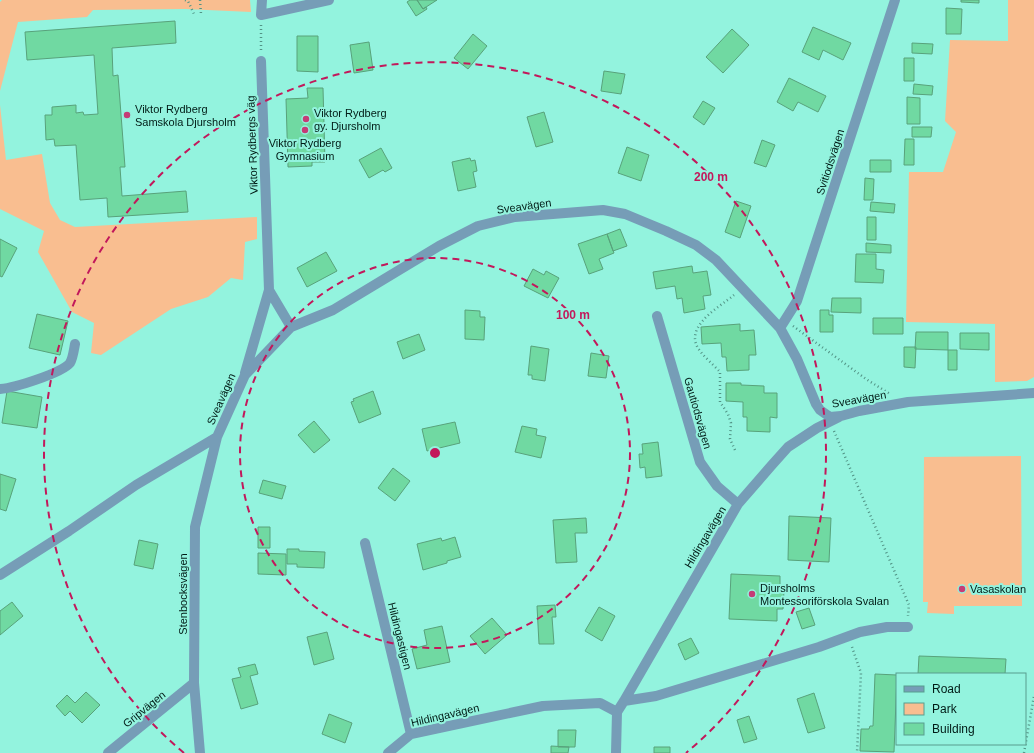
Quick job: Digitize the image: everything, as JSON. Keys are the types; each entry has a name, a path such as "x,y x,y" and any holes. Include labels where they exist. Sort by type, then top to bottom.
{"street":[{"path":"262,0 262,15 329,0"},
{"name":"Svitiodsvägen","path":"783,324 797,301 895,0"},
{"name":"Viktor Rydbergs väg","path":"245,375 269,290 261,61"},
{"name":"Sveavägen","path":"0,575 69,531 136,485 217,437 245,375 291,327 333,310 439,246 478,226 514,217 603,210 625,214 696,245 716,260 743,289 783,324 820,410 830,417 904,403 948,398 1034,393"},
{"name":"Viktor Rydbergs väg","path":"269,290 291,327"},
{"name":"Gautiodsvägen","path":"657,316 700,462 717,486 738,504"},
{"path":"0,389 41,378 60,371 71,362 75,344"},
{"name":"Hildingavägen","path":"388,753 411,734 543,706 600,703 617,712 738,504 788,448 817,428 841,416"},
{"name":"Stenbocksvägen","path":"200,753 194,683 196,527 217,437"},
{"name":"Hildingastigen","path":"365,543 411,734"},
{"path":"624,701 656,696 819,647 860,632 887,627 908,627"},
{"name":"Gripvägen","path":"108,753 194,683"},
{"path":"616,753 617,712"}],"path":[{"path":"185,0 188,1 194,14"},
{"path":"200,0 200,14"},
{"path":"261,61 262,15"},
{"path":"736,450 730,439 731,423 728,414 720,402 720,372 696,343 696,332 699,324 743,289"},
{"path":"783,324 904,403"},
{"path":"830,422 909,605 908,627"},
{"path":"848,637 861,673 857,753"},
{"path":"1026,742 1034,696"}],"green space":[{"path":"2,0 250,0 251,12 185,9 93,10 87,17 18,22 0,91 0,2"},
{"path":"1008,0 1034,0 1034,377 1027,381 995,382 995,324 906,322 909,172 943,172 956,132 945,121 950,40 1008,41"},
{"path":"0,105 6,160 42,154 50,203 60,220 75,227 257,217 257,239 245,242 243,280 231,278 208,297 171,309 101,355 91,353 94,323 72,312 38,252 44,231 0,209"},
{"path":"1021,456 1022,606 954,606 954,614 927,613 928,602 923,602 924,457"}],"building":[{"path":"410,0 417,0 423,9 426,7 427,9 416,16 407,2"},
{"path":"417,0 437,0 423,9"},
{"path":"961,0 979,0 979,3 961,2"},
{"path":"946,8 962,9 961,34 946,34"},
{"path":"175,21 176,43 112,48 113,76 118,75 125,167 120,167 122,196 186,191 188,212 108,217 107,198 80,200 76,145 55,146 54,139 46,140 45,115 52,115 52,107 76,105 76,113 83,112 84,115 98,114 94,55 27,60 25,32"},
{"path":"813,27 851,43 843,60 823,50 819,60 802,52"},
{"path":"732,29 749,45 723,73 706,57"},
{"path":"473,34 487,46 468,69 454,58"},
{"path":"297,36 318,36 318,72 297,71"},
{"path":"369,42 373,70 354,73 350,45"},
{"path":"912,43 933,44 932,54 912,53"},
{"path":"904,58 914,58 914,81 904,81"},
{"path":"604,71 625,74 621,94 601,91"},
{"path":"789,78 826,96 818,112 798,102 793,111 777,102"},
{"path":"914,84 933,86 932,95 913,94"},
{"name":"Viktor Rydberg Gymnasium","path":"307,88 323,88 325,162 312,162 312,166 288,167 286,99 308,98"},
{"path":"907,97 920,98 920,124 907,124"},
{"path":"703,101 715,108 704,125 693,117"},
{"path":"544,112 553,142 536,147 527,117"},
{"path":"912,127 932,127 931,137 912,137"},
{"path":"905,139 914,139 914,165 904,165"},
{"path":"762,140 775,145 766,167 754,163"},
{"path":"627,147 649,155 641,181 618,173"},
{"path":"381,148 392,168 385,172 383,170 369,178 359,160"},
{"path":"470,158 471,161 475,160 477,171 473,172 476,187 458,191 452,162"},
{"path":"870,160 891,160 891,172 870,172"},
{"path":"865,178 874,179 873,200 864,200"},
{"path":"736,201 751,206 740,238 725,232"},
{"path":"871,202 895,204 894,213 870,211"},
{"path":"867,217 876,217 876,240 867,240"},
{"path":"620,229 627,246 613,251 607,234"},
{"path":"607,234 614,253 599,259 603,269 589,274 578,244"},
{"path":"0,239 17,248 2,277 0,276"},
{"path":"866,243 891,245 891,253 866,252"},
{"path":"326,252 337,271 307,287 297,268"},
{"path":"856,254 876,254 876,269 884,270 883,283 855,282"},
{"path":"692,266 693,273 707,271 711,295 703,296 705,309 684,313 682,298 677,299 675,286 656,289 653,272"},
{"path":"533,269 544,275 546,271 559,278 548,298 524,286"},
{"path":"832,298 861,298 861,313 831,312"},
{"path":"465,310 480,311 480,317 485,317 484,340 465,339"},
{"path":"820,310 829,310 829,315 833,315 833,332 820,332"},
{"path":"37,314 68,321 60,355 29,348"},
{"path":"873,318 903,318 903,334 873,334"},
{"path":"740,324 740,331 754,330 756,355 749,355 749,370 727,371 726,357 722,357 721,343 702,344 701,327"},
{"path":"916,332 948,332 948,350 915,349"},
{"path":"960,333 989,333 989,350 960,349"},
{"path":"419,334 425,350 403,359 397,342"},
{"path":"531,346 549,349 545,381 532,379 532,375 528,375"},
{"path":"904,347 916,347 915,368 904,367"},
{"path":"948,350 957,350 957,370 948,370"},
{"path":"591,353 609,356 606,378 588,376"},
{"path":"726,383 764,386 764,393 777,393 777,418 770,417 770,432 747,431 747,417 743,417 743,402 726,401"},
{"path":"7,391 42,397 37,428 2,423"},
{"path":"373,391 381,414 359,423 351,402 354,401 353,399"},
{"path":"314,421 330,440 314,453 298,435"},
{"path":"455,422 460,443 427,451 422,429"},
{"path":"522,426 537,429 536,435 546,437 541,458 515,452"},
{"path":"658,442 662,476 646,478 645,467 640,468 639,454 643,454 642,444"},
{"path":"393,468 410,481 395,501 378,488"},
{"path":"0,474 16,479 6,511 0,509"},
{"path":"263,480 286,486 282,499 259,493"},
{"path":"789,516 831,518 829,562 788,560"},
{"path":"586,518 587,533 575,533 577,562 556,563 553,520"},
{"path":"258,527 270,527 270,548 258,548"},
{"path":"455,537 461,557 423,570 417,544 441,538 442,541"},
{"path":"139,540 158,544 153,569 134,565"},
{"path":"287,549 325,552 324,568 297,567 297,564 287,564"},
{"path":"258,553 286,554 286,575 258,574"},
{"path":"731,574 780,576 780,589 784,590 783,609 777,609 777,621 729,619"},
{"path":"12,602 23,616 0,635 0,611"},
{"path":"555,605 556,617 552,617 554,644 539,644 537,606"},
{"path":"599,607 615,616 602,641 585,631"},
{"path":"809,608 815,625 802,629 796,612"},
{"path":"492,618 507,635 485,654 470,636"},
{"path":"442,626 450,662 417,669 412,649 427,645 424,630"},
{"path":"327,632 334,659 314,665 307,637"},
{"path":"691,638 699,653 685,660 678,644"},
{"path":"919,656 1006,659 1005,673 918,673"},
{"path":"255,664 258,674 250,676 258,704 241,709 232,679 241,677 238,668"},
{"path":"875,674 896,675 894,752 860,751 861,729 869,729 870,726 873,726"},
{"path":"86,692 100,705 82,723 70,711 65,716 56,706 67,695 75,703"},
{"path":"814,693 825,728 808,733 797,699"},
{"path":"329,714 352,723 345,743 322,734"},
{"path":"749,716 757,739 744,743 737,720"},
{"path":"558,730 576,730 575,747 558,747"},
{"path":"551,746 569,747 568,753 551,753"},
{"path":"654,747 670,747 670,753 654,753"}],"place":[{"name":"Viktor Rydberg Samskola Djursholm","path":"127,115"},
{"name":"Viktor Rydberg gy. Djursholm","path":"306,119"},
{"name":"Viktor Rydberg Gymnasium","path":"305,130"},
{"name":"Vasaskolan","path":"962,589"},
{"name":"Djursholms Montessoriförskola Svalan","path":"752,594"}]}
